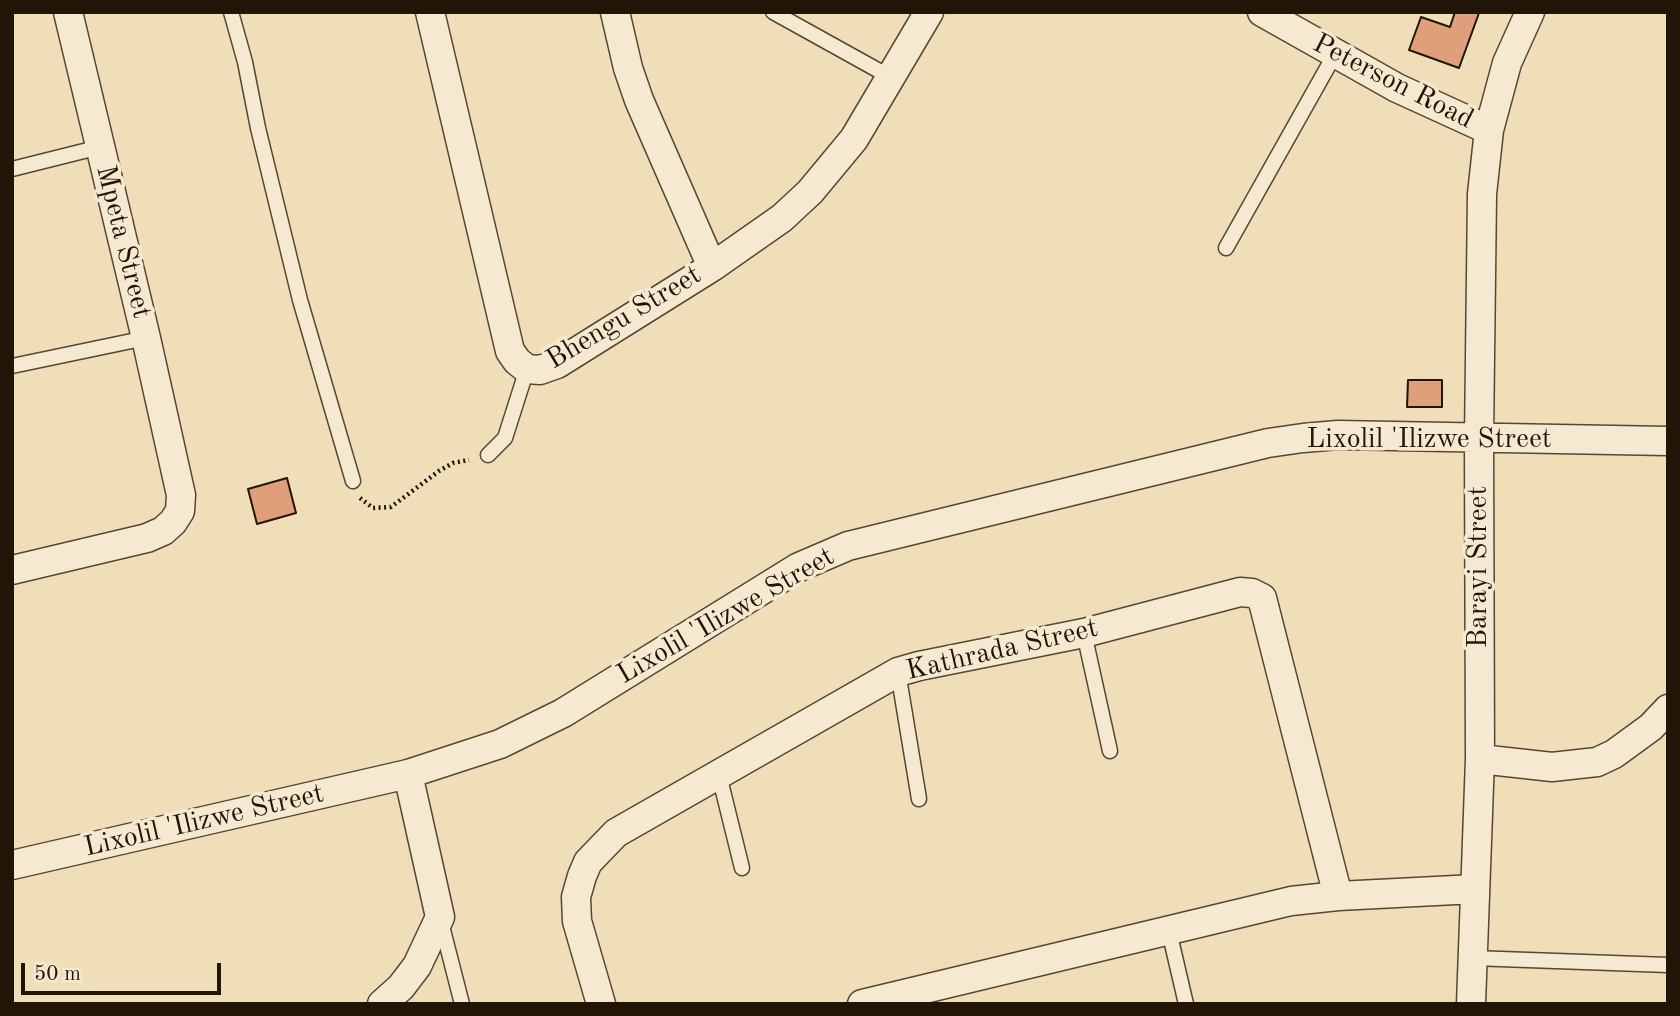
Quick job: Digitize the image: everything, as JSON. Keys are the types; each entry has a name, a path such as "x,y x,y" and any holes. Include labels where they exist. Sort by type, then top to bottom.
{"street":[{"name":"Mpeta Street","path":"12,569 148,538 173,523 180,511 181,495 146,338 68,12"},
{"name":"Bhengu Street","path":"430,12 510,351 527,369 540,370 557,364 712,267 782,218 810,192 854,139 929,12"},
{"path":"615,12 628,68 639,100 712,267"},
{"name":"Peterson Road","path":"1262,12 1397,88 1489,130"},
{"name":"Barayi Street","path":"1471,1004 1480,760 1479,439 1482,194 1489,130 1507,63 1530,12"},
{"name":"Lixolil 'Ilizwe Street","path":"12,865 408,774 482,751 526,733 799,567 848,546 1268,443 1338,435 1668,442"},
{"name":"Kathrada Street","path":"601,1004 577,922 576,897 588,862 615,833 898,672 1084,633 1240,592 1252,593 1262,598 1338,896"},
{"path":"1480,760 1552,767 1597,762 1662,726"},
{"path":"383,1004 418,967 440,918 408,774"},
{"path":"862,1004 1291,901 1475,889"}],"lane":[{"path":"231,12 300,300 353,481"},
{"path":"773,12 892,78"},
{"path":"1226,248 1335,54"},
{"name":"Mpeta Street","path":"12,169 100,147"},
{"name":"Mpeta Street","path":"12,366 146,338"},
{"path":"488,455 505,438 527,369"},
{"path":"1084,633 1110,751"},
{"path":"898,672 919,799"},
{"path":"719,775 742,868"},
{"path":"440,918 463,1004"},
{"path":"1169,931 1186,1004"},
{"path":"1472,958 1668,965"}],"path":[{"path":"353,481 360,500 373,508 391,507 453,463 488,455"}],"building":[{"path":"1455,12 1479,13 1459,68 1409,50 1421,17 1450,27"},
{"path":"1408,380 1442,380 1442,407 1407,407"},
{"path":"287,478 296,513 257,524 248,489"}]}
